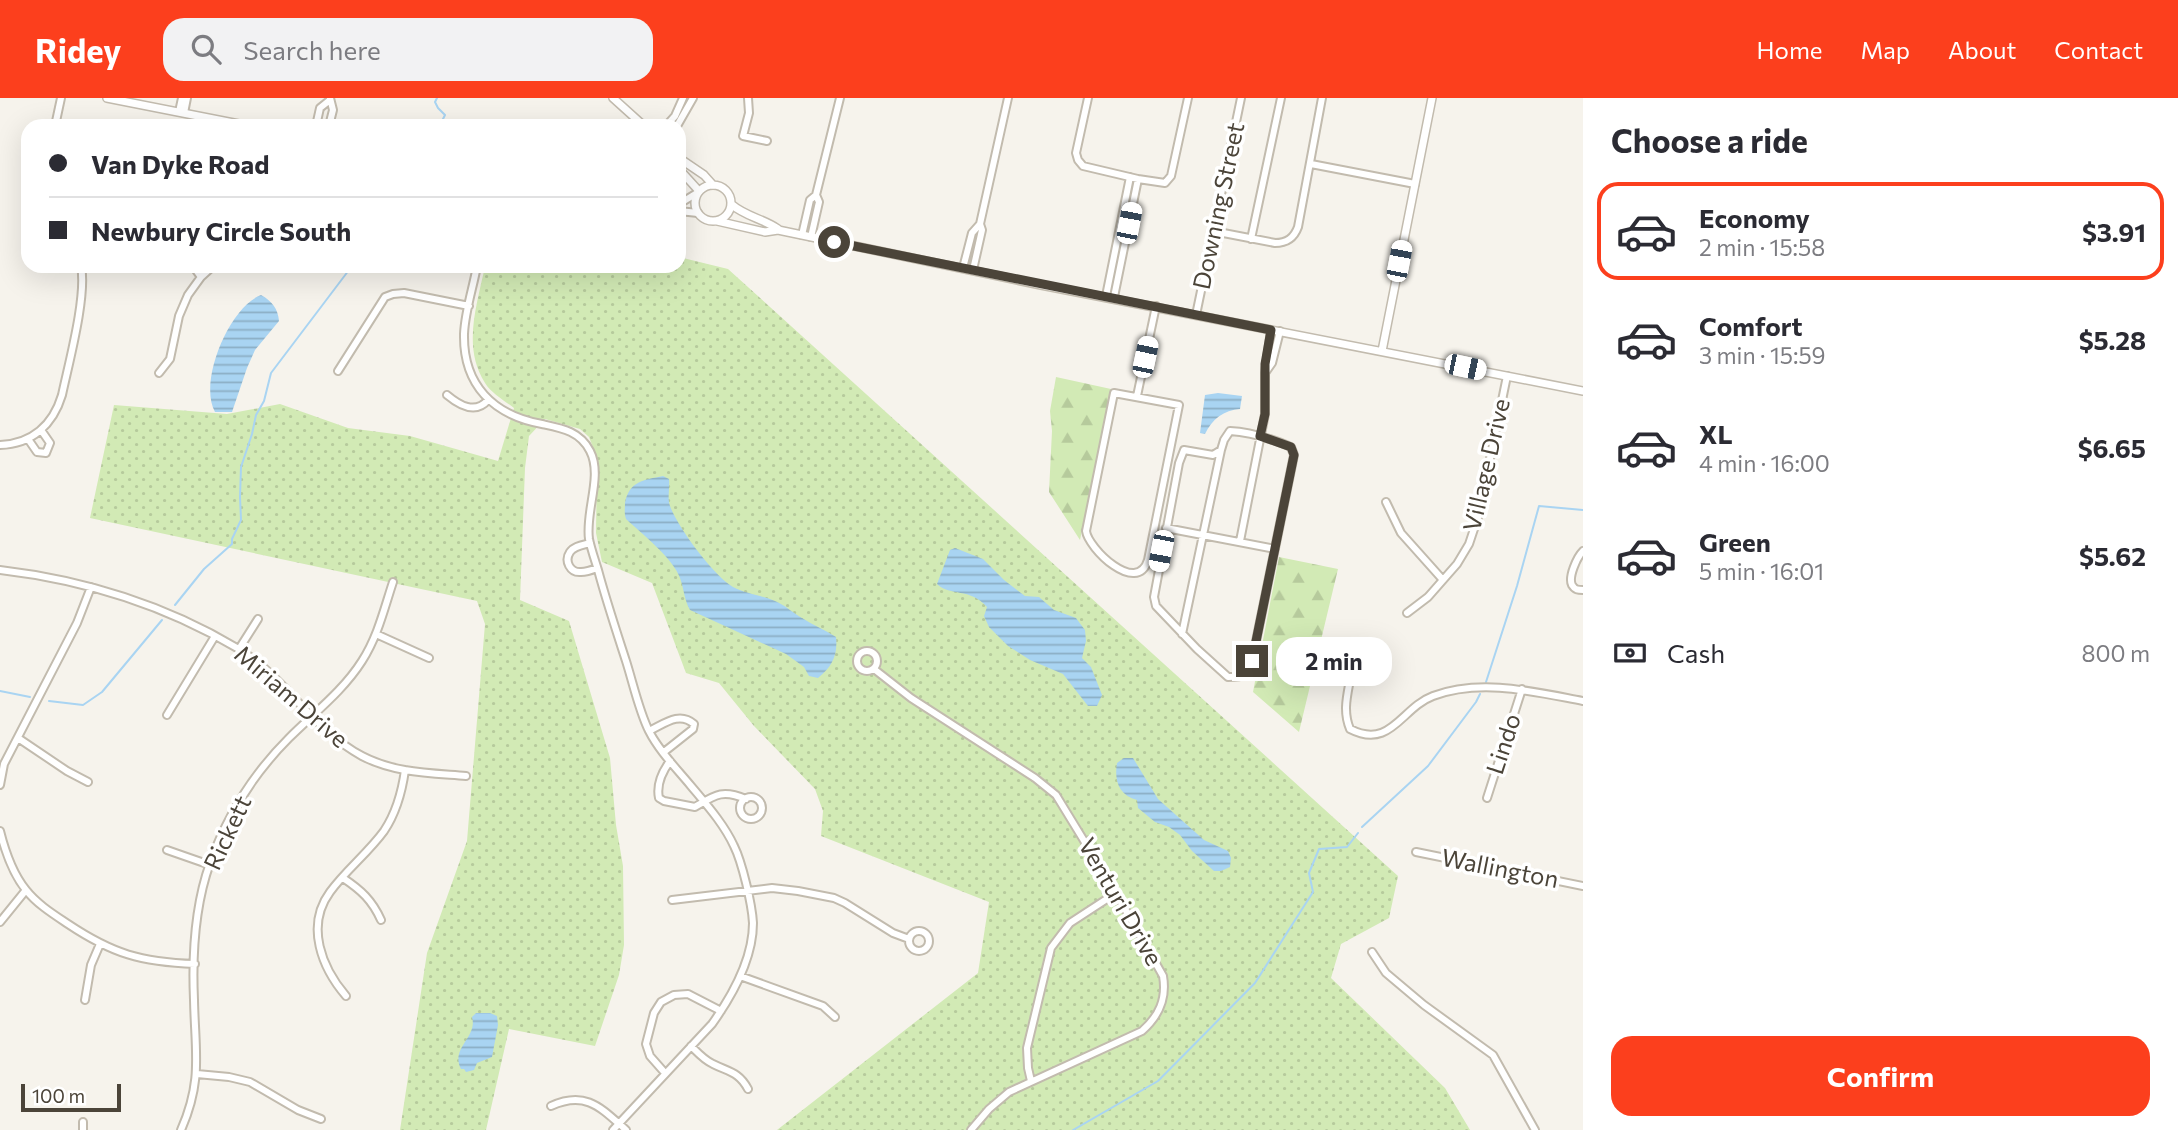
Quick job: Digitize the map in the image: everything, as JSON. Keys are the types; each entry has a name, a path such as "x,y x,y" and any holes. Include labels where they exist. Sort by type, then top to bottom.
{"street":[{"path":"56,119 61,98"},
{"path":"107,98 181,112 202,119"},
{"path":"181,112 182,98"},
{"path":"181,112 187,98"},
{"path":"613,98 636,119"},
{"path":"672,119 683,98"},
{"path":"681,119 693,98"},
{"path":"748,98 749,113 743,135 767,141"},
{"path":"811,237 819,202 816,195 839,98"},
{"path":"963,268 972,233 980,224 1008,98"},
{"path":"1088,98 1076,153 1083,166 1165,183 1171,176 1188,98"},
{"name":"Downing Street","path":"1196,315 1241,98"},
{"path":"1251,239 1281,98"},
{"path":"1213,231 1280,243 1293,237 1298,227 1322,98"},
{"path":"1382,351 1432,98"},
{"path":"318,119 320,108 330,99"},
{"path":"330,99 331,119"},
{"path":"686,163 713,185"},
{"path":"1311,164 1415,184"},
{"path":"686,177 698,192"},
{"path":"1110,297 1134,178"},
{"path":"686,200 707,186 724,188 731,204 727,215 717,220"},
{"path":"698,192 695,205 698,213 705,219 765,232 778,230 1583,391"},
{"path":"802,235 810,200 816,195"},
{"path":"731,204 745,215 768,222 778,230"},
{"path":"686,212 698,213"},
{"path":"973,271 982,230 980,224"},
{"path":"0,445 28,439 41,430 52,417 62,395 81,297 82,273"},
{"path":"159,373 170,359 183,304 205,273"},
{"path":"476,273 464,330 468,365 488,400 509,415 576,434 588,447 595,461 588,511 590,543 649,731 735,846 747,890 752,923 749,951 740,976 721,1011 614,1130"},
{"path":"338,371 385,298 393,294 404,293 469,306"},
{"path":"1137,396 1156,306"},
{"path":"1240,541 1265,414 1265,373 1271,330"},
{"path":"1265,373 1272,363 1280,331"},
{"name":"Village Drive","path":"1407,613 1428,597 1457,564 1469,544 1478,516 1507,376"},
{"path":"1114,393 1179,405 1171,447 1146,567 1136,574 1128,573 1118,569 1087,538 1086,531 1114,393"},
{"path":"447,395 457,404 475,408 483,406 488,400"},
{"path":"28,439 37,452 46,453 50,443 41,430"},
{"path":"1182,634 1224,440 1230,431 1260,436 1291,447 1294,455 1252,661 1243,676 1228,677 1182,634 1156,606 1154,597 1179,463 1184,450"},
{"path":"1171,447 1213,455 1221,450"},
{"path":"1386,502 1401,534 1443,580"},
{"path":"1166,528 1275,549"},
{"path":"590,543 576,547 569,553 568,561 574,571 597,568"},
{"path":"1583,551 1578,555 1571,578 1572,585 1583,590"},
{"name":"Miriam Drive","path":"0,570 60,579 116,593 161,609 239,649 282,684 340,741 361,755 405,771 466,776"},
{"name":"Rickett","path":"181,1130 190,1110 197,1074 193,997 195,938 210,864 242,797 263,767 333,698 363,660 385,611 393,582"},
{"path":"0,785 2,764 77,623 91,587"},
{"path":"239,649 258,619"},
{"path":"376,634 429,658"},
{"path":"167,715 215,636"},
{"name":"Venturi Drive","path":"873,668 911,698 1035,778 1056,795 1163,976 1164,993 1159,1011 1142,1031 1009,1092 971,1130"},
{"path":"1352,674 1345,718 1350,729 1368,735 1379,734 1399,724 1418,704 1452,691 1498,686 1583,701"},
{"name":"Lindo","path":"1487,798 1521,689"},
{"path":"649,731 681,717 694,724 693,729 664,752"},
{"path":"18,738 88,782"},
{"path":"670,761 660,778 657,791 659,798 664,801 695,807 717,794 733,794 746,799"},
{"path":"346,996 323,960 317,938 320,913 329,893 385,830 394,813 405,771"},
{"path":"0,831 10,861 26,890 47,910 100,944 127,956 195,964"},
{"path":"167,850 210,864"},
{"name":"Wallington","path":"1416,852 1583,886"},
{"path":"343,878 362,891 374,904 381,920"},
{"path":"672,900 772,888 834,898 893,933 909,939"},
{"path":"0,922 26,890"},
{"path":"1031,1081 1027,1048 1051,948 1070,923 1116,893"},
{"path":"85,1000 91,965 100,944"},
{"path":"1372,952 1387,973 1424,1005 1493,1055 1535,1130"},
{"path":"740,976 823,1006 835,1017"},
{"path":"666,1073 650,1056 646,1044 650,1025 661,1002 674,995 688,994 721,1011"},
{"path":"691,1046 712,1063 741,1077 748,1089"},
{"path":"197,1074 250,1082 298,1110 321,1119"},
{"path":"551,1106 566,1099 597,1104 626,1130"}],"green space":[{"path":"686,259 728,269 1398,876 1389,918 1341,944 1331,978 1445,1088 1470,1130 777,1130 978,973 989,902 821,836 823,811 815,789 754,726 719,683 686,673 652,583 602,562 596,533 597,458 589,437 580,429 545,419 529,436 525,468 520,600 569,621 610,758 623,866 624,945 619,975 595,1046 509,1029 486,1130 400,1130 427,953 467,841 485,624 477,601 90,518 114,405 227,414 280,404 348,428 410,436 498,461 514,408 488,387 478,369 473,340 475,311 483,273 686,273"},
{"path":"1056,377 1111,389 1080,540 1049,492 1052,431 1050,411"},
{"path":"1279,557 1338,569 1299,732 1253,692"}],"water":[{"path":"261,295 274,306 279,321 255,350 232,412 215,412 211,399 211,383 220,347 238,314 249,302"},
{"path":"1218,393 1242,396 1240,409 1224,413 1211,424 1205,434 1200,433 1205,395"},
{"path":"663,476 669,479 669,503 674,515 697,551 725,581 733,587 779,603 836,637 833,660 818,678 809,676 804,667 786,654 690,610 680,578 671,562 625,517 625,503 630,490 644,480"},
{"path":"955,548 983,559 1025,596 1039,597 1054,610 1076,618 1085,630 1086,641 1082,658 1091,667 1102,695 1097,706 1088,706 1063,674 1030,660 1008,646 989,627 984,616 987,607 980,601 937,584 950,550"},
{"path":"1124,758 1133,758 1158,799 1204,840 1228,851 1231,858 1230,867 1214,871 1192,851 1180,835 1155,822 1138,808 1137,800 1126,795 1117,781 1117,763"},
{"path":"476,1013 497,1016 498,1025 492,1057 477,1063 474,1070 466,1072 461,1069 459,1055 471,1031 472,1017"}],"waterway":[{"path":"437,98 435,102 445,115 443,119"},
{"path":"175,605 204,569 232,544 241,520 241,467 271,373 347,273"},
{"path":"1486,682 1539,506 1583,510"},
{"path":"49,701 83,705 102,692 162,620"},
{"path":"0,691 30,697"},
{"path":"1362,827 1428,766 1480,694"},
{"path":"1073,1130 1158,1081 1255,983 1313,892 1309,873 1319,849 1347,847 1358,833"}],"route":[{"path":"834,242 1271,330 1265,364 1265,414 1260,436 1291,447 1294,455 1252,661"}]}
